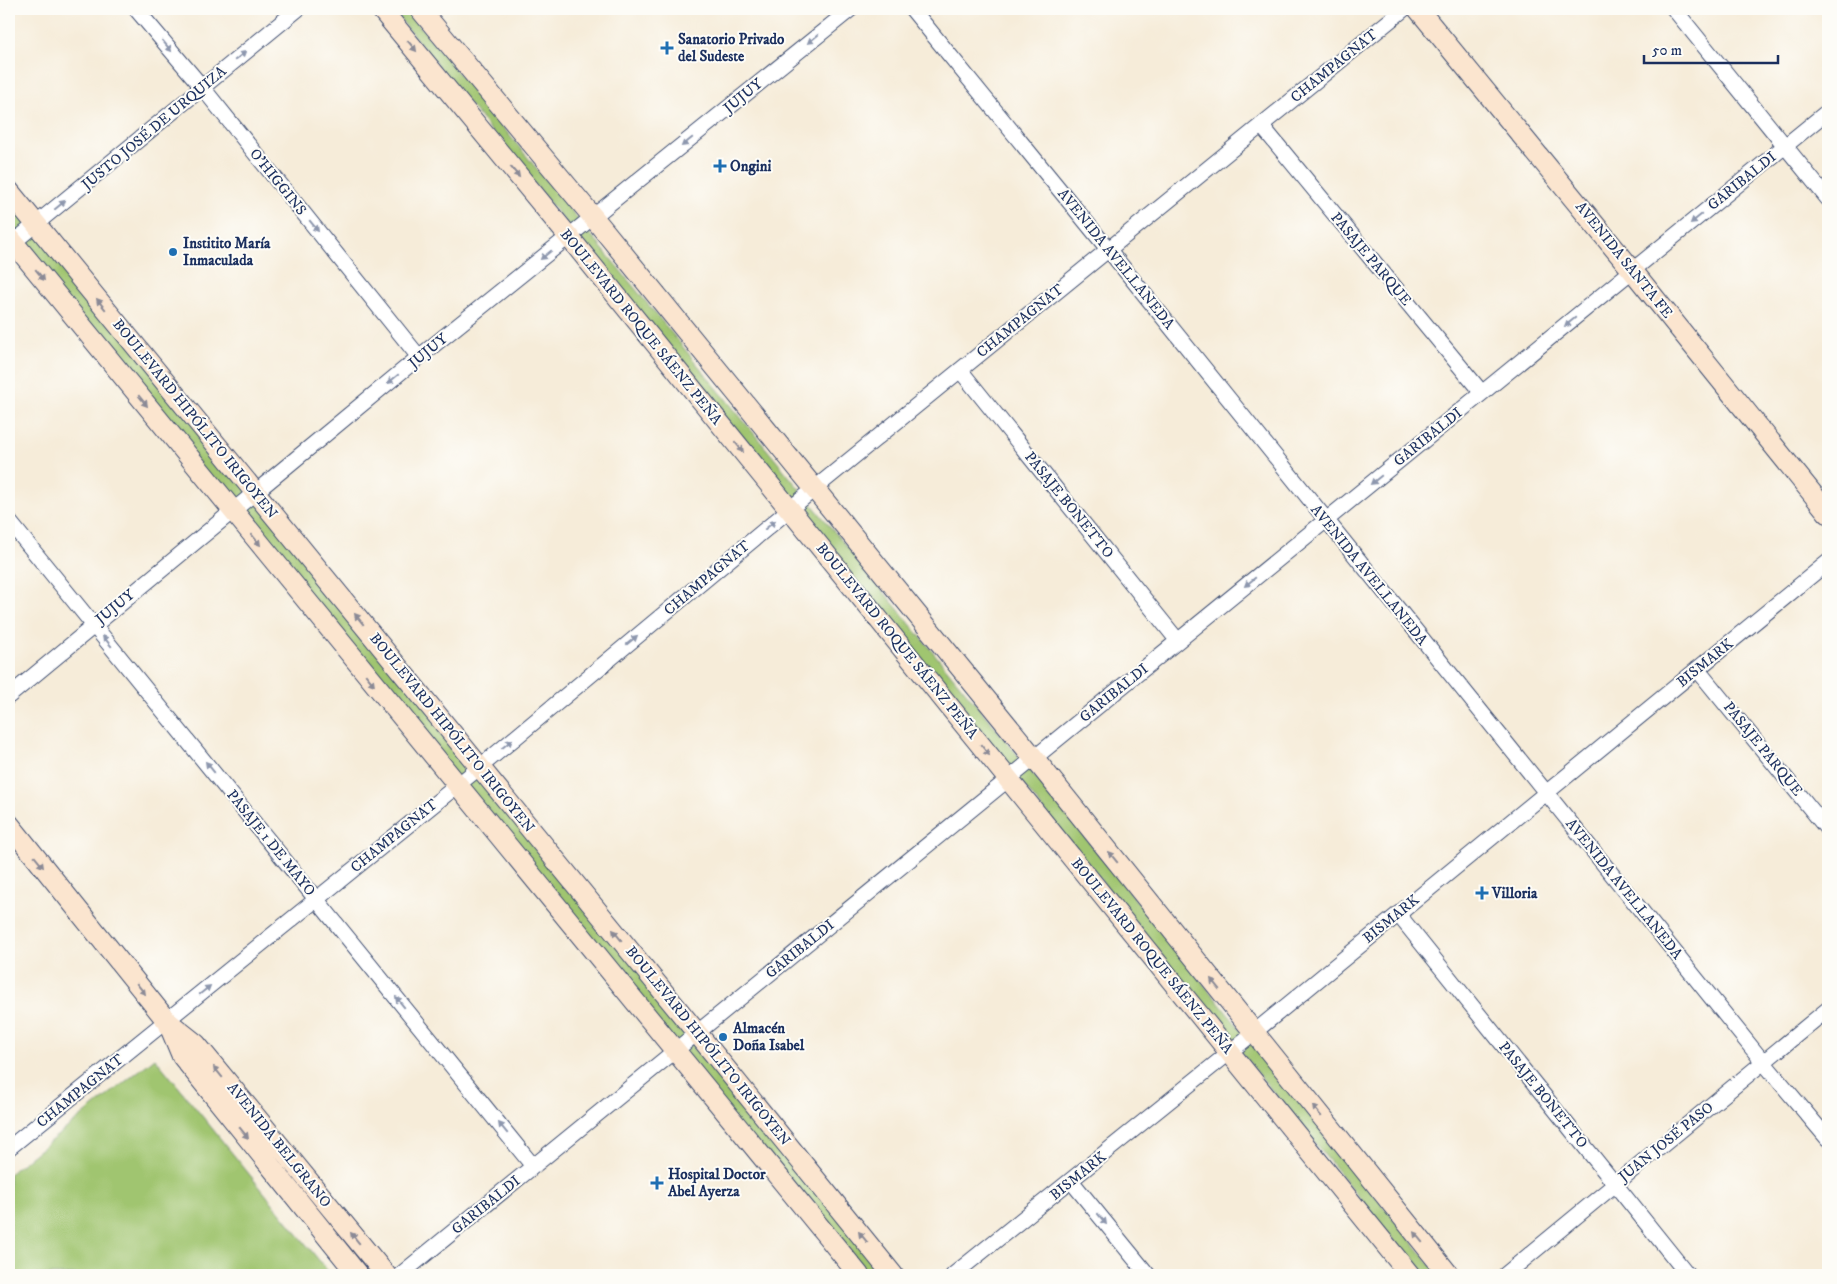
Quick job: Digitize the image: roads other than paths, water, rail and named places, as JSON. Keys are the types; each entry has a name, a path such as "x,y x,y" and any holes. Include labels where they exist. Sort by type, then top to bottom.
{"street":[{"name":"O'HIGGINS","path":"136,9 202,87 420,357"},
{"name":"JUSTO JOSÉ DE URQUIZA","path":"10,242 36,225 298,9"},
{"name":"BOULEVARD ROQUE SÁENZ PEÑA","path":"381,9 569,237 1410,1275"},
{"name":"BOULEVARD ROQUE SÁENZ PEÑA","path":"420,9 594,217 1034,758 1449,1275"},
{"name":"JUJUY","path":"9,696 420,357 851,9"},
{"name":"AVENIDA AVELLANEDA","path":"912,9 1764,1063 1828,1139"},
{"name":"CHAMPAGNAT","path":"11,1142 167,1021 457,786 814,488 1404,9"},
{"name":"AVENIDA SANTA FE","path":"1418,9 1828,513"},
{"path":"1674,9 1828,199"},
{"name":"GARIBALDI","path":"400,1275 1828,111"},
{"name":"PASAJE PARQUE","path":"1261,125 1482,393"},
{"name":"BOULEVARD HIPÓLITO IRIGOYEN","path":"9,191 893,1275"},
{"name":"BOULEVARD HIPÓLITO IRIGOYEN","path":"10,242 859,1275"},
{"name":"PASAJE BONETTO","path":"960,370 1178,641"},
{"name":"PASAJE 1 DE MAYO","path":"9,521 533,1166"},
{"name":"BISMARK","path":"953,1275 1072,1182 1828,562"},
{"name":"PASAJE PARQUE","path":"1697,669 1828,830"},
{"name":"AVENIDA BELGRANO","path":"9,824 167,1021 196,1044 386,1275"},
{"name":"PASAJE BONETTO","path":"1398,914 1688,1275"},
{"name":"JUAN JOSÉ PASO","path":"1505,1275 1828,1009"},
{"name":"AVENIDA BELGRANO","path":"167,1021 182,1056 358,1275"},
{"path":"1072,1182 1148,1275"}],"place":[{"name":"Sanatorio Privado del Sudeste","path":"667,48"},
{"name":"Ongini","path":"720,166"},
{"name":"Institito María Inmaculada","path":"173,252"},
{"name":"Villoria","path":"1482,893"},
{"name":"Almacén Doña Isabel","path":"723,1037"},
{"name":"Hospital Doctor Abel Ayerza","path":"657,1183"}]}
